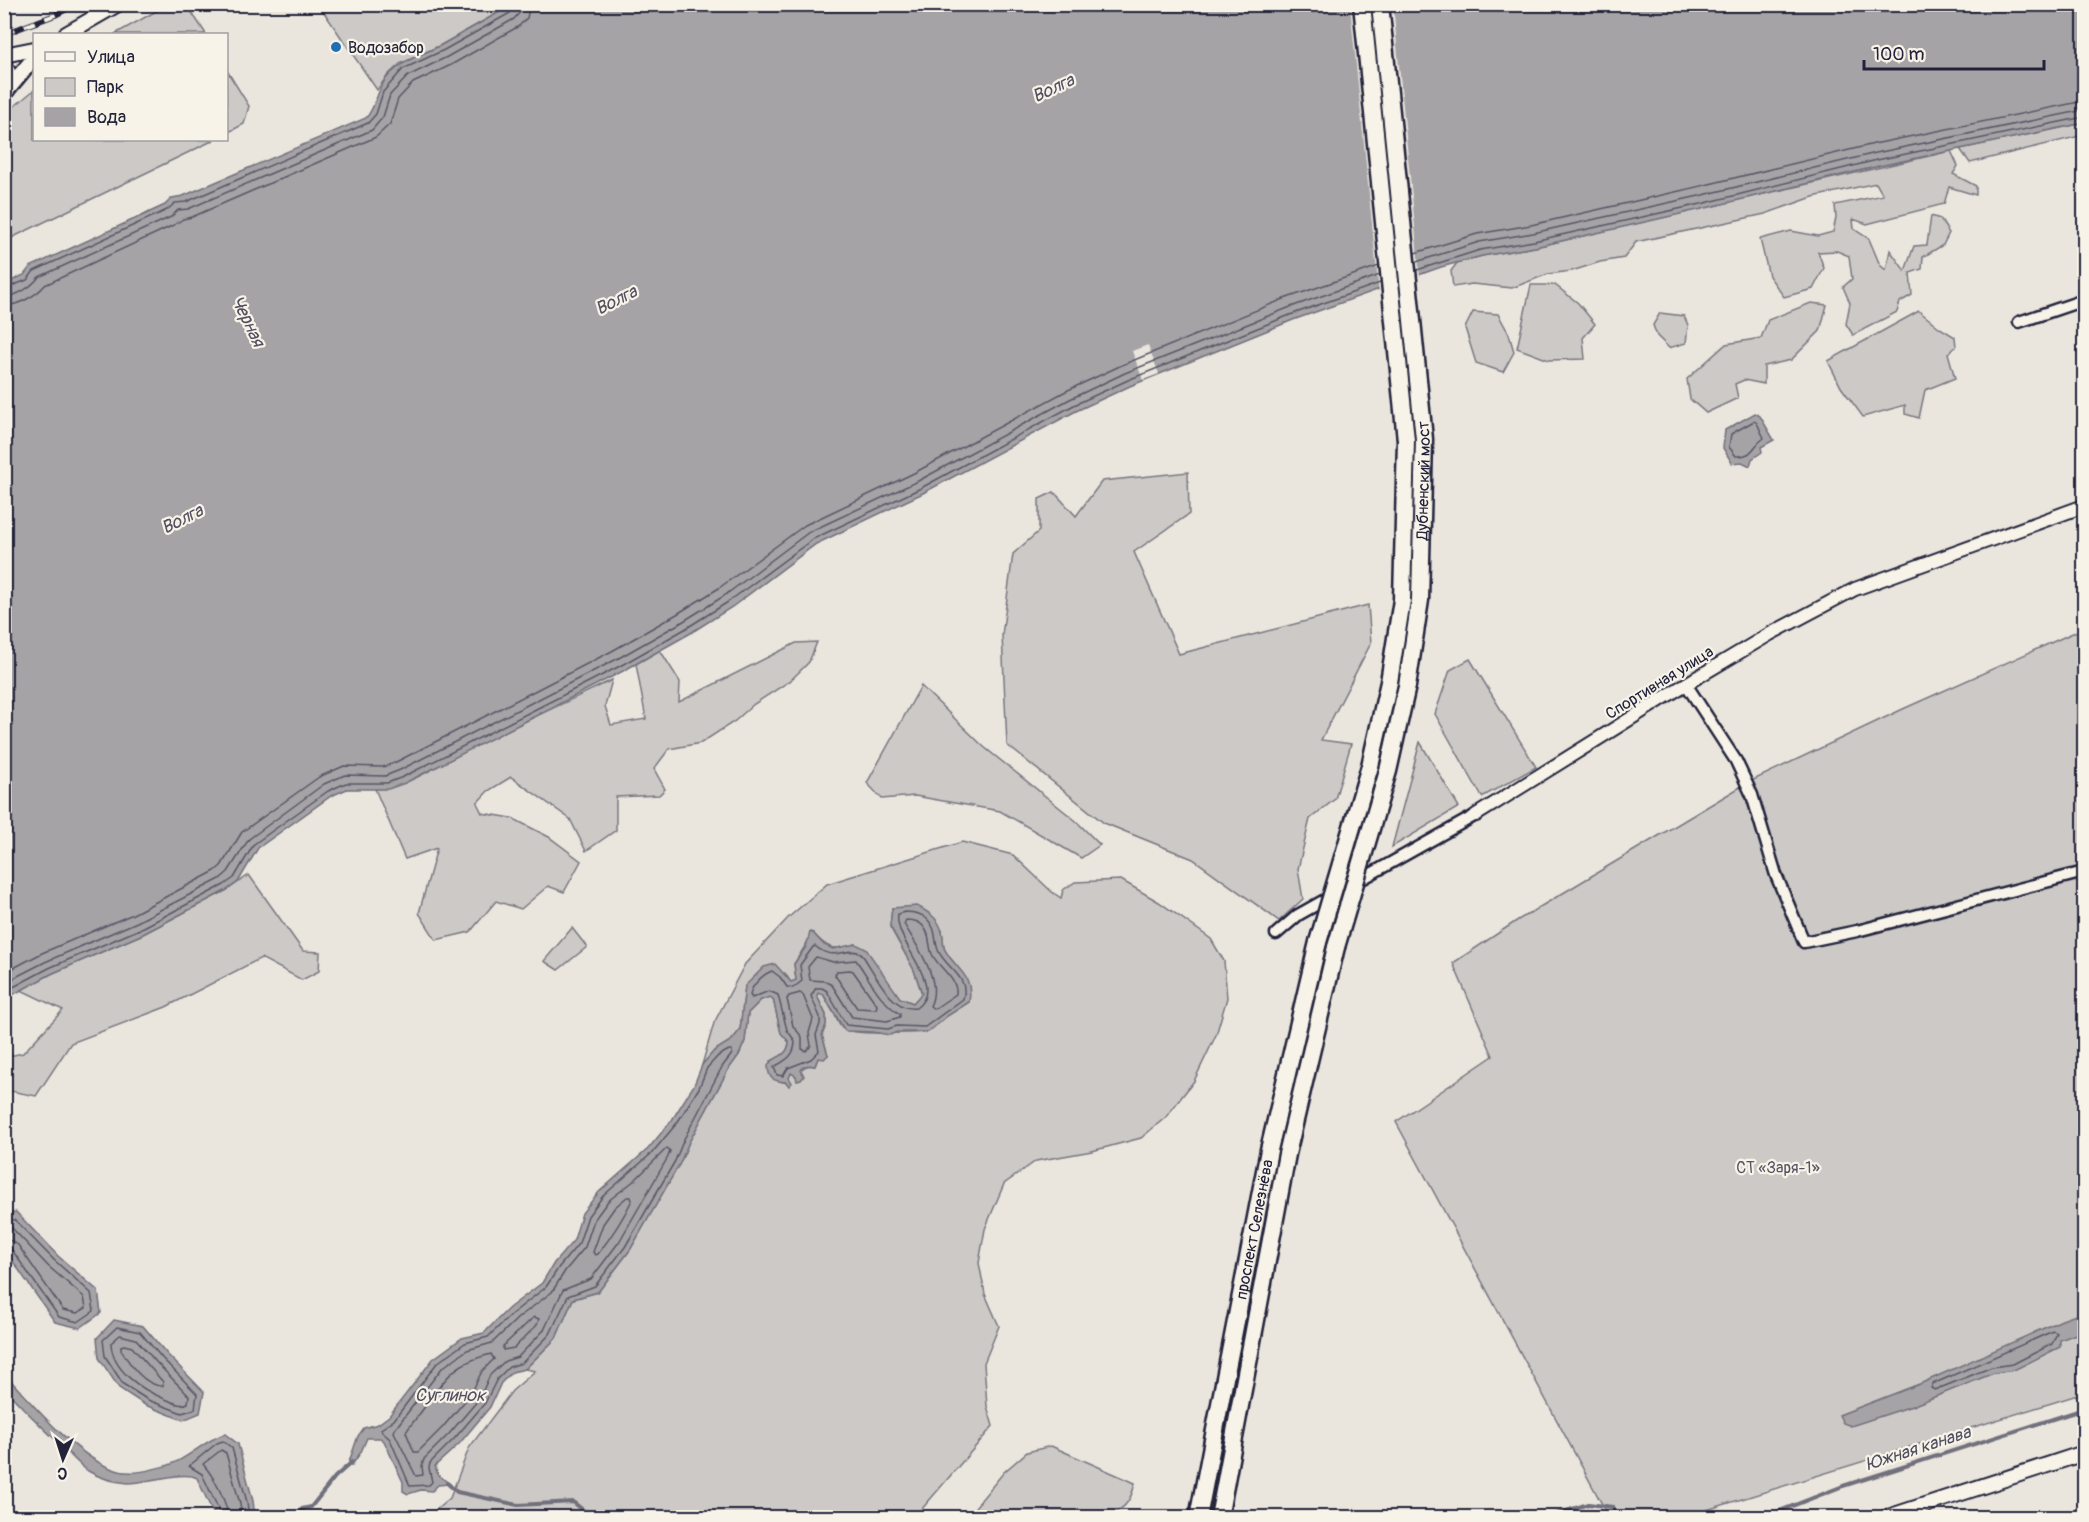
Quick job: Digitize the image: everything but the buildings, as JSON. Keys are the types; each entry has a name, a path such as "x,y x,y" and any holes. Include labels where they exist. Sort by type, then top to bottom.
{"main road":[{"path":"68,33 118,4"},
{"name":"Дубненский мост","path":"1318,942 1370,766 1389,682 1402,600 1406,440 1362,4"},
{"name":"Дубненский мост","path":"1336,947 1388,771 1407,686 1420,600 1424,439 1380,4"},
{"path":"4,55 33,49"},
{"path":"7,92 33,59"},
{"path":"4,65 9,73 7,92"},
{"name":"проспект Селезнёва","path":"1198,1518 1269,1150 1318,942"},
{"name":"проспект Селезнёва","path":"1219,1518 1287,1154 1336,947"},
{"path":"1885,1518 2085,1453"}],"street":[{"path":"2019,322 2085,300"},
{"name":"Спортивная улица","path":"1276,934 1298,915 1476,815 1770,634 1855,589 2085,506"},
{"path":"1686,684 1736,761 1752,795 1776,875 1804,942 1857,931 2085,872"}],"green space":[{"path":"167,5 187,5 205,33 117,33"},
{"path":"319,5 512,5 441,45 400,64 377,90"},
{"path":"228,72 249,106 244,124 228,132"},
{"path":"33,91 33,141 212,141 5,241 5,114"},
{"path":"2084,123 2084,135 1970,163 1960,149"},
{"path":"1951,151 1958,166 1953,174 1976,186 1976,195 1949,187 1944,204 1867,224 1853,219 1854,229 1869,239 1880,265 1886,270 1890,250 1905,271 1914,246 1927,245 1931,216 1940,219 1949,233 1943,245 1923,257 1922,269 1910,273 1912,295 1900,302 1897,312 1853,335 1846,324 1850,303 1843,287 1852,279 1849,256 1837,251 1818,252 1824,268 1813,289 1784,297 1769,276 1760,239 1791,231 1818,236 1833,232 1836,218 1835,205 1883,195 1876,183 1813,197 1765,214 1636,242 1624,258 1600,262 1572,271 1548,274 1512,288 1472,284 1453,287 1451,271 1457,263 1482,256 1535,247"},
{"path":"1531,285 1555,285 1578,303 1595,324 1583,338 1585,359 1549,360 1517,348"},
{"path":"1811,303 1827,305 1820,331 1791,360 1764,366 1764,384 1744,380 1735,384 1738,398 1706,413 1690,399 1687,379 1726,344 1761,338 1768,320"},
{"path":"1919,311 1955,337 1956,347 1948,353 1955,378 1925,390 1919,418 1905,414 1905,405 1863,417 1841,387 1828,361"},
{"path":"1473,312 1498,314 1509,334 1514,352 1503,372 1476,363 1465,328"},
{"path":"1660,313 1684,316 1688,325 1686,343 1669,348 1657,336 1653,325"},
{"path":"1188,472 1189,514 1134,552 1179,654 1368,605 1371,643 1321,740 1351,744 1335,799 1310,819 1298,869 1303,899 1279,921 1193,859 1104,823 1007,745 1002,635 1013,554 1039,531 1039,499 1054,492 1076,516 1102,481"},
{"name":"СТ «Заря-1»","path":"2084,628 2084,1393 1684,1517 1609,1517 1396,1122 1493,1056 1453,963 1518,920 1747,783 1903,709"},
{"path":"817,642 809,662 790,681 754,704 735,721 701,743 669,749 654,769 665,789 659,795 616,797 616,830 586,851 570,819 511,777 488,791 477,803 482,813 512,818 549,837 581,861 564,892 548,886 521,909 496,901 470,932 436,940 419,913 437,848 405,859 375,789 399,785 422,775 467,750 612,680 605,706 611,725 646,719 636,664 660,650 680,682 679,702 796,643"},
{"path":"1470,659 1536,767 1482,797 1435,714 1450,670"},
{"path":"921,686 984,747 1075,820 1100,845 1081,858 1000,811 915,796 882,799 867,783"},
{"path":"1420,742 1459,807 1392,847"},
{"path":"962,842 1013,855 1061,898 1063,890 1075,882 1121,880 1159,902 1211,939 1224,961 1227,998 1216,1035 1194,1081 1166,1117 1141,1138 1092,1151 1036,1161 1004,1184 985,1229 979,1263 985,1294 999,1326 984,1363 987,1406 993,1426 915,1517 430,1518 430,1515 450,1498 469,1448 512,1391 535,1371 525,1369 556,1338 573,1299 598,1292 630,1250 680,1163 728,1070 739,1055 745,1041 748,1013 761,1000 770,997 773,999 781,1033 789,1042 785,1052 771,1061 782,1082 786,1082 792,1072 796,1076 804,1067 815,1066 818,1058 828,1055 822,1035 826,1025 826,1015 817,996 818,993 823,994 841,1027 855,1032 868,1033 928,1032 969,1002 944,948 942,930 892,908 890,927 914,970 922,994 913,1003 900,998 856,944 832,948 813,933 794,964 796,980 791,983 785,973 745,986 740,1030 732,1040 714,1051 702,1065 714,1023 745,964 789,917 827,884"},
{"path":"249,875 303,951 320,952 319,971 302,980 261,958 166,1007 71,1043 36,1096 5,1090 4,1057 23,1053 63,1010 21,990 51,974 143,934 227,890"},
{"path":"572,928 587,947 558,970 544,961"},
{"path":"1051,1446 1135,1483 1131,1497 1125,1506 1103,1517 967,1517 1004,1472 1027,1452"}],"water":[{"path":"512,5 2084,5 2084,123 1879,166 1702,209 1535,247 1482,256 1441,267 1293,320 1130,386 1076,411 923,493 816,544 732,607 689,634 623,671 405,783 388,789 347,789 331,796 258,848 238,882 227,890 143,934 51,974 5,999 5,284 24,275 30,267 165,205 172,198 183,196 366,118 385,79 396,69"},
{"path":"1755,413 1760,416 1774,440 1761,447 1762,452 1752,459 1750,466 1742,462 1732,463 1723,448 1725,430"},
{"name":"Суглинок","path":"917,906 936,919 941,927 945,950 967,979 969,1002 928,1032 897,1032 890,1035 845,1031 823,994 818,993 817,996 826,1015 826,1025 822,1035 828,1055 824,1059 818,1058 815,1066 807,1065 802,1068 804,1076 801,1080 797,1081 796,1076 791,1073 789,1078 792,1083 789,1086 786,1082 772,1078 769,1073 768,1065 786,1051 789,1042 781,1033 773,999 770,997 761,1000 748,1013 745,1041 739,1055 728,1070 680,1163 630,1250 598,1292 573,1299 556,1338 525,1369 512,1372 501,1383 490,1407 459,1444 435,1466 438,1475 450,1484 438,1485 432,1491 421,1490 408,1494 403,1491 403,1482 384,1441 380,1438 367,1438 352,1465 349,1462 358,1436 364,1428 378,1424 389,1416 433,1359 462,1338 484,1333 509,1308 542,1283 554,1263 574,1240 582,1213 599,1192 648,1149 672,1120 694,1085 702,1065 714,1051 732,1040 740,1030 745,986 764,967 775,964 791,982 796,980 794,964 806,947 810,932 824,945 833,949 856,944 866,949 900,998 913,1003 922,993 914,970 890,926 892,908"},
{"path":"16,1212 58,1256 98,1291 101,1313 80,1328 55,1322 5,1250 5,1214"},
{"path":"2084,1312 2084,1331 2060,1340 2060,1347 2014,1370 1994,1373 1912,1406 1851,1426 1843,1423 1839,1415 1922,1383"},
{"path":"114,1320 143,1326 204,1392 200,1413 183,1420 145,1405 119,1388 99,1358 97,1338"},
{"path":"5,1374 42,1415 73,1444 104,1465 119,1471 138,1472 169,1465 184,1458 210,1440 225,1434 238,1444 255,1517 215,1517 197,1478 191,1476 128,1483 97,1476 88,1471 8,1392 5,1388"}],"pier":[{"path":"1350,5 1393,5 1420,278 1379,293"},
{"path":"1148,345 1159,374 1143,380 1132,351"}],"waterway":[{"name":"Южная канава","path":"1762,1518 1843,1486 2084,1409"},
{"path":"299,1518 302,1509 311,1507 335,1477 352,1462"},
{"path":"447,1483 457,1492 518,1505 573,1502 593,1518"},
{"path":"1545,1518 1588,1504 1613,1507 1619,1518"}],"railway":[{"path":"4,34 55,15 76,4"}],"place":[{"name":"Водозабор","path":"336,47"}],"water label":[{"name":"Волга","path":"1053,88"},
{"name":"Волга","path":"616,300"},
{"name":"Черная","path":"248,321"},
{"name":"Волга","path":"182,519"}]}
